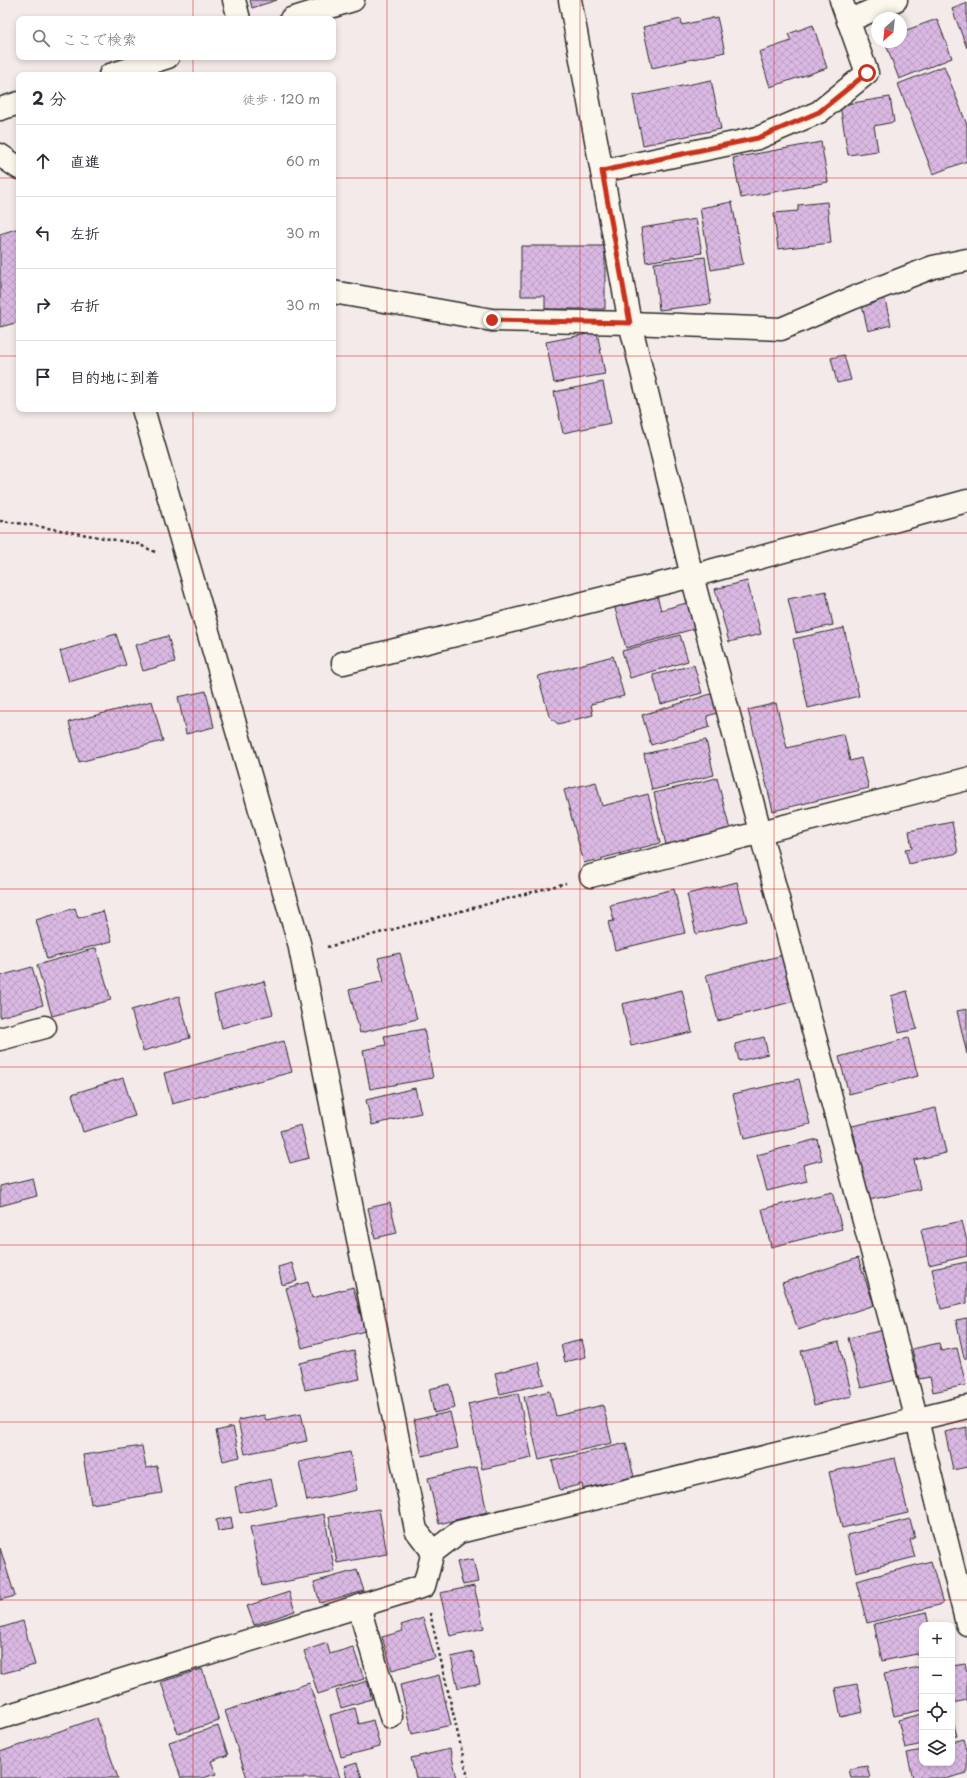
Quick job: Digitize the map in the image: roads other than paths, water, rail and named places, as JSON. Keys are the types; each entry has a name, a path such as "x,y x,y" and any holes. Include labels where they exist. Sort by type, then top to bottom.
{"street":[{"path":"234,0 238,16"},
{"path":"301,16 353,0"},
{"path":"570,0 630,323 692,576 917,1420 967,1624"},
{"path":"602,171 758,138 819,112 867,73 841,0"},
{"path":"848,21 896,0"},
{"path":"120,72 158,60"},
{"path":"0,109 16,104"},
{"path":"0,155 16,166"},
{"path":"336,293 492,320 630,323 781,329 853,298 933,267 967,260"},
{"path":"144,412 299,943 416,1530 433,1552"},
{"path":"342,663 692,576 967,501"},
{"path":"591,876 967,779"},
{"path":"0,1039 45,1027"},
{"path":"0,1718 424,1586 433,1552 459,1532 967,1407"},
{"path":"358,1607 391,1717"}]}
